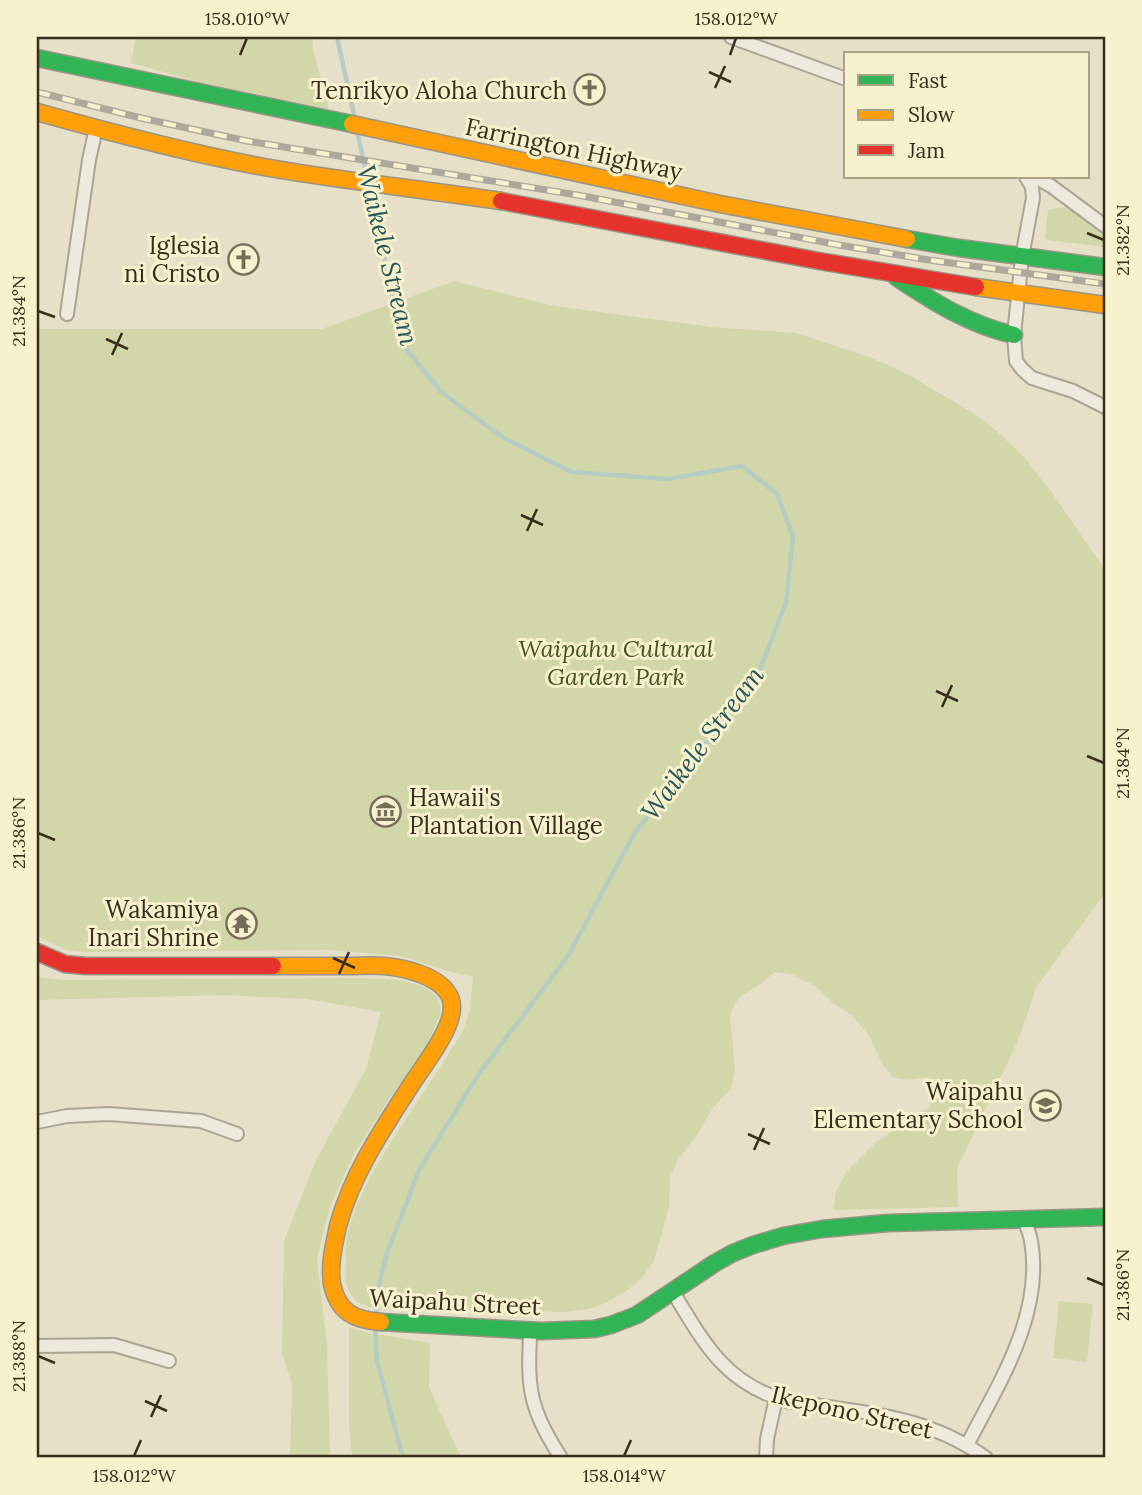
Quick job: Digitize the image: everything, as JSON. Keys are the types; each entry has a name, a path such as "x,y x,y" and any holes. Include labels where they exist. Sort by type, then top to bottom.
{"main road":[{"name":"Farrington Highway","path":"37,58 720,204 888,237 1105,267"},
{"path":"37,113 266,167 531,207 890,273 1105,305"},
{"path":"890,273 945,309 982,327 1014,335"},
{"name":"Waipahu Street","path":"37,952 65,964 86,966 386,966 425,976 445,990 452,1000 453,1010 449,1023 365,1157 349,1189 337,1229 331,1269 334,1294 339,1304 356,1319 530,1329 572,1330 608,1326 640,1313 732,1254 781,1236 843,1226 1105,1217"}],"street":[{"path":"731,37 844,78"},
{"path":"67,314 96,128"},
{"path":"1027,178 1032,187 1033,198 1018,294 1014,335 1016,361 1032,378 1073,391 1105,407"},
{"path":"1037,178 1105,226"},
{"path":"37,1122 67,1116 109,1114 201,1121 237,1134"},
{"path":"967,1446 1015,1352 1028,1311 1031,1241 1024,1220"},
{"name":"Ikepono Street","path":"673,1292 716,1358 741,1380 776,1398 788,1401 901,1418 944,1433 986,1458"},
{"path":"530,1329 532,1397 538,1416 562,1458"},
{"path":"37,1346 114,1345 169,1361"},
{"path":"766,1458 767,1439 776,1398"}],"green space":[{"path":"136,37 312,37 329,109 203,83 131,63"},
{"path":"1063,207 1079,212 1105,234 1105,247 1045,238 1048,210"},
{"name":"Waipahu Cultural Garden Park","path":"454,281 555,306 712,327 796,333 870,357 907,374 946,397 978,416 1000,434 1024,457 1053,494 1105,570 1105,893 1037,986 1017,1043 957,1168 958,1207 833,1210 836,1192 846,1172 876,1142 930,1107 930,1077 908,1080 892,1077 869,1036 853,1016 833,1003 815,986 791,974 775,972 735,1003 730,1016 735,1070 732,1087 713,1108 678,1160 670,1177 669,1207 654,1261 641,1279 606,1303 564,1312 366,1306 354,1298 347,1287 346,1244 352,1219 358,1202 384,1154 463,1031 470,1009 473,977 400,956 330,950 84,952 66,950 37,936 37,329 322,329"},
{"path":"37,977 62,980 361,978 402,980 426,988 436,996 440,1003 440,1015 430,1038 353,1156 330,1206 317,1259 327,1345 330,1458 290,1458 292,1384 282,1353 284,1241 316,1160 366,1069 381,1012 307,999 225,995 37,1000"},
{"path":"1059,1301 1093,1304 1087,1362 1053,1358"},
{"path":"349,1327 430,1343 429,1387 461,1458 352,1458 349,1427"}],"waterway":[{"name":"Waikele Stream","path":"337,37 355,119"},
{"name":"Waikele Stream","path":"357,131 367,177"},
{"name":"Waikele Stream","path":"369,186 407,350 441,392 502,437 571,472 668,479 742,466 777,494 793,537 786,602 760,670 709,740 635,832 568,956 478,1075 419,1170 386,1256 378,1289 376,1317"},
{"name":"Waikele Stream","path":"375,1326 377,1361 403,1458"}],"railway":[{"path":"37,92 247,141 583,196 839,245 1105,284"}],"traffic: fast":[{"path":"37,58 352,124"},
{"path":"907,239 1105,267"},
{"path":"896,277 952,312 1014,335"},
{"path":"381,1322 541,1331 594,1329 637,1315 733,1253 783,1236 822,1229 888,1223 1105,1217"}],"traffic: slow":[{"path":"37,112 150,142 264,167 501,201"},
{"path":"352,124 720,204 907,239"},
{"path":"976,287 1105,305"},
{"path":"273,966 385,966 419,973 442,986 451,999 451,1014 446,1030 369,1153 351,1188 338,1226 331,1269 332,1284 338,1301 355,1316 381,1322"}],"traffic: jam":[{"path":"501,201 819,261 976,287"},
{"path":"37,952 65,964 86,966 273,966"}],"place":[{"name":"Tenrikyo Aloha Church","path":"590,90"},
{"name":"Iglesia ni Cristo","path":"243,259"},
{"name":"Hawaii's Plantation Village","path":"386,811"},
{"name":"Wakamiya Inari Shrine","path":"242,923"},
{"name":"Waipahu Elementary School","path":"1046,1105"}]}
